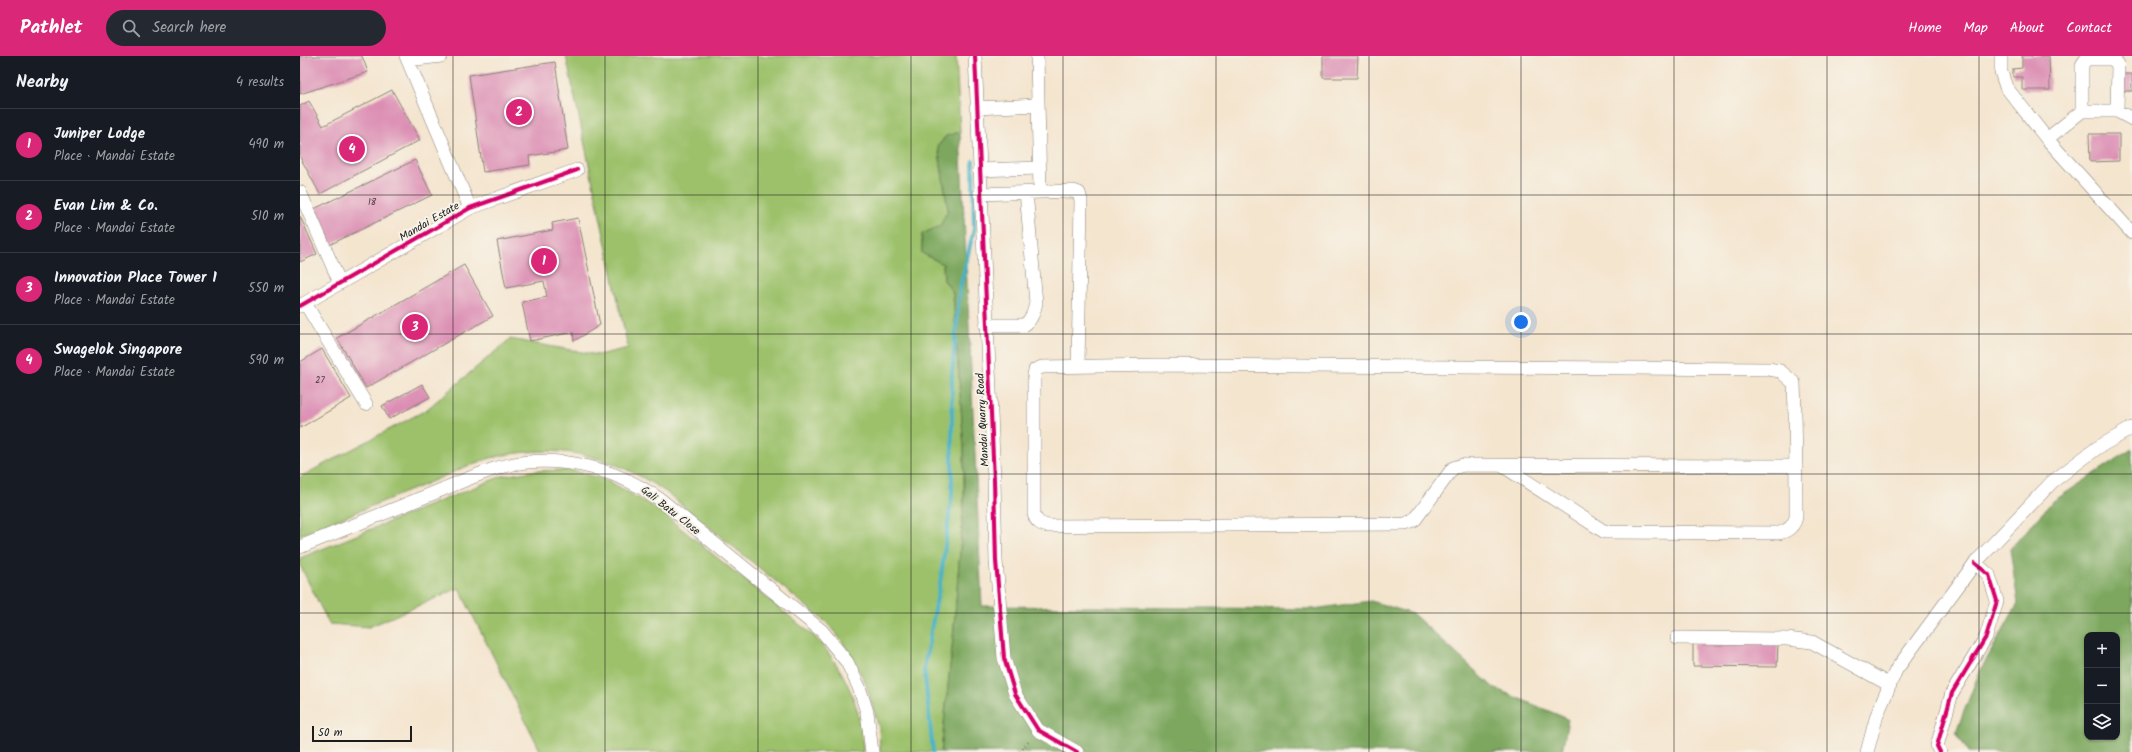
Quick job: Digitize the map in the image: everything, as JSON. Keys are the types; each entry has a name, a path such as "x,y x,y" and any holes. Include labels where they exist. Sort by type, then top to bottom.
{"street":[{"path":"407,58 442,56"},
{"name":"Mandai Quarry Road","path":"975,56 976,108 994,480 996,561 1004,658 1015,694 1038,730 1077,752"},
{"path":"1037,56 1040,192"},
{"path":"2001,56 2001,72 2006,87 2048,139 2132,233"},
{"name":"Mandai Estate","path":"407,58 470,208"},
{"path":"2082,111 2082,65 2086,59 2112,60 2118,64 2117,112"},
{"path":"976,108 1037,105"},
{"path":"2048,139 2082,111 2117,112 2132,119"},
{"path":"979,170 1039,168"},
{"name":"Mandai Estate","path":"303,304 470,208 577,170"},
{"path":"300,192 340,283"},
{"path":"986,325 1024,325 1029,322 1035,310 1036,302 1026,192"},
{"path":"980,194 1026,192 1079,193 1081,200 1078,366"},
{"path":"303,304 325,336 366,404"},
{"path":"1503,466 1605,532 1785,532 1795,522 1796,466 1794,383 1780,371 1768,369 1166,365 1042,367 1035,370 1034,375 1034,514 1036,520 1040,524 1048,526 1405,524 1414,520 1453,468 1463,465 1796,466"},
{"path":"1867,752 1876,715 1896,670 1975,563 2052,482 2097,448 2132,428"},
{"name":"Gali Batu Close","path":"300,547 495,469 532,462 567,462 611,472 639,485 661,500 822,631 847,662 859,687 867,712 872,752"},
{"path":"1940,752 1937,746 1952,693 1986,637 1997,601 1989,575 1975,563"},
{"path":"1677,638 1787,640 1812,642 1890,685"}],"green space":[{"path":"566,56 956,56 960,132 946,136 938,146 948,210 941,226 922,234 922,253 943,264 944,280 953,293 964,449 964,500 953,639 941,752 880,752 879,728 866,684 853,658 827,623 666,492 624,468 604,460 583,455 539,451 515,453 491,458 465,467 300,535 300,477 426,410 510,339 598,355 628,348"},
{"path":"960,132 982,606 1313,609 1371,601 1413,614 1494,688 1568,719 1562,752 941,752 953,639 964,500 964,449 953,293 944,280 943,264 922,253 922,234 940,226 948,210 938,146 946,136"},
{"path":"2132,449 2132,752 1968,752 1956,732 1979,673 2018,603 2010,549 2052,502"},
{"path":"571,470 607,480 657,509 815,637 835,662 850,690 860,720 863,752 541,752 459,588 369,627 329,624 300,565 300,558 502,476 533,471"}],"building":[{"path":"300,56 362,56 368,72 300,94"},
{"path":"1323,56 1358,56 1357,78 1323,78"},
{"path":"2022,56 2049,56 2050,90 2022,90 2022,77 2013,77 2013,69 2022,68"},
{"path":"555,62 568,150 529,156 530,165 483,172 469,75"},
{"path":"2120,74 2132,74 2132,91 2121,91"},
{"path":"392,90 420,140 320,194 300,157 300,106 309,101 323,126"},
{"path":"2089,134 2119,134 2119,161 2090,162"},
{"path":"415,160 432,195 329,245 312,210"},
{"path":"300,216 317,254 300,262"},
{"path":"578,218 600,325 574,341 573,332 530,341 522,302 547,297 544,281 506,288 497,241 553,230 552,223"},
{"path":"464,265 493,316 366,388 337,338"},
{"path":"322,349 351,398 300,428 300,362"},
{"path":"422,384 430,397 389,419 382,406"},
{"path":"1693,643 1778,644 1777,667 1693,666"}],"waterway":[{"path":"933,752 924,668 941,577 952,494 952,374 960,288 974,229 973,161"}],"cycle path":[{"path":"975,56 994,480 996,561 1004,658 1015,694 1038,730 1077,752"},
{"path":"300,306 470,208 577,170"},
{"path":"1940,752 1937,746 1952,693 1986,637 1997,601 1989,575 1975,563"}],"place":[{"name":"Evan Lim & Co.","path":"519,112"},
{"name":"Swagelok Singapore","path":"352,149"},
{"name":"Juniper Lodge","path":"544,261"},
{"name":"Innovation Place Tower 1","path":"415,327"}]}
